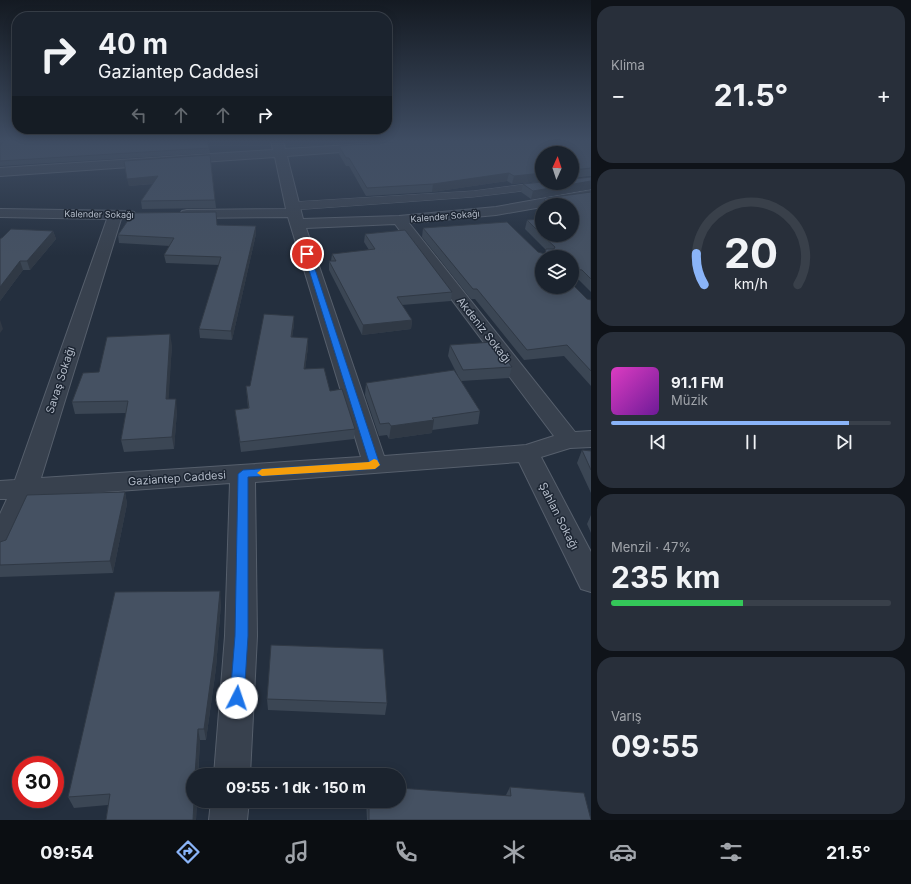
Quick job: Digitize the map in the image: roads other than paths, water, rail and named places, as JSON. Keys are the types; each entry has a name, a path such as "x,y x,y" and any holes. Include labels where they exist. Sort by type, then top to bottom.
{"street":[{"path":"287,179 295,214 375,465"},
{"name":"Kalender Sokağı","path":"170,214 295,214 399,220 501,216 591,194"},
{"name":"Kalender Sokağı","path":"0,213 146,215"},
{"path":"16,225 26,213"},
{"name":"Savaş Sokağı","path":"0,543 12,489 115,215"},
{"name":"Akdeniz Sokağı","path":"399,220 580,440"},
{"name":"Gaziantep Caddesi","path":"12,489 375,465 527,453 580,440"},
{"name":"Şahlan Sokağı","path":"527,453 591,580"},
{"path":"232,768 241,636 243,474"},
{"path":"228,820 229,808"}],"lane":[{"path":"295,214 535,187"}]}
